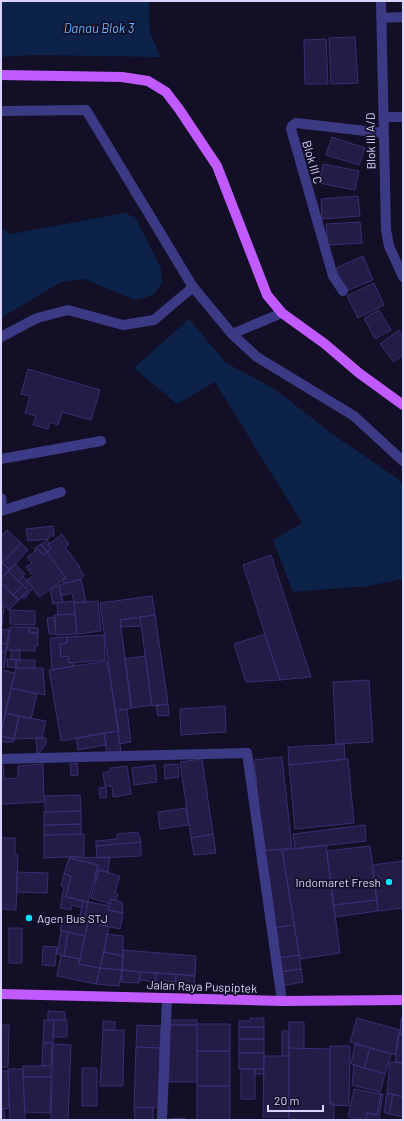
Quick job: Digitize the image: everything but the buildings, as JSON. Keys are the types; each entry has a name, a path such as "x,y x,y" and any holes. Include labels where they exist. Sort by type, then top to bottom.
{"main road":[{"path":"1,75 122,77 148,81 166,92 217,166 268,296 282,313 325,344 358,373 403,405"},
{"name":"Jalan Raya Puspiptek","path":"1,994 282,1001 403,1000"}],"street":[{"name":"Blok III A/D","path":"381,1 386,230 389,246 403,277"},
{"path":"381,18 403,17"},
{"path":"1,111 86,110 193,287 232,334 257,358 354,416 403,461"},
{"path":"383,117 403,117"},
{"name":"Blok III C","path":"343,291 333,276 291,130 296,123 383,133"},
{"path":"1,337 37,318 68,310 123,325 154,320 193,287"},
{"path":"232,334 282,313"},
{"path":"1,459 101,441"},
{"path":"1,498 1,510 61,492"},
{"path":"1,759 247,753 282,1001"},
{"path":"162,1120 167,998"}],"water":[{"name":"Danau Blok 3","path":"1,1 149,1 149,29 160,57 34,55 1,57"},
{"path":"124,213 135,217 161,268 162,283 153,295 136,300 84,279 61,282 1,318 1,228 11,234"},
{"path":"189,319 226,363 273,388 338,438 398,479 403,485 403,579 368,586 293,592 273,540 302,523 215,382 177,404 134,368"}],"place":[{"name":"Indomaret Fresh","path":"389,882"},
{"name":"Agen Bus STJ","path":"29,918"}]}
